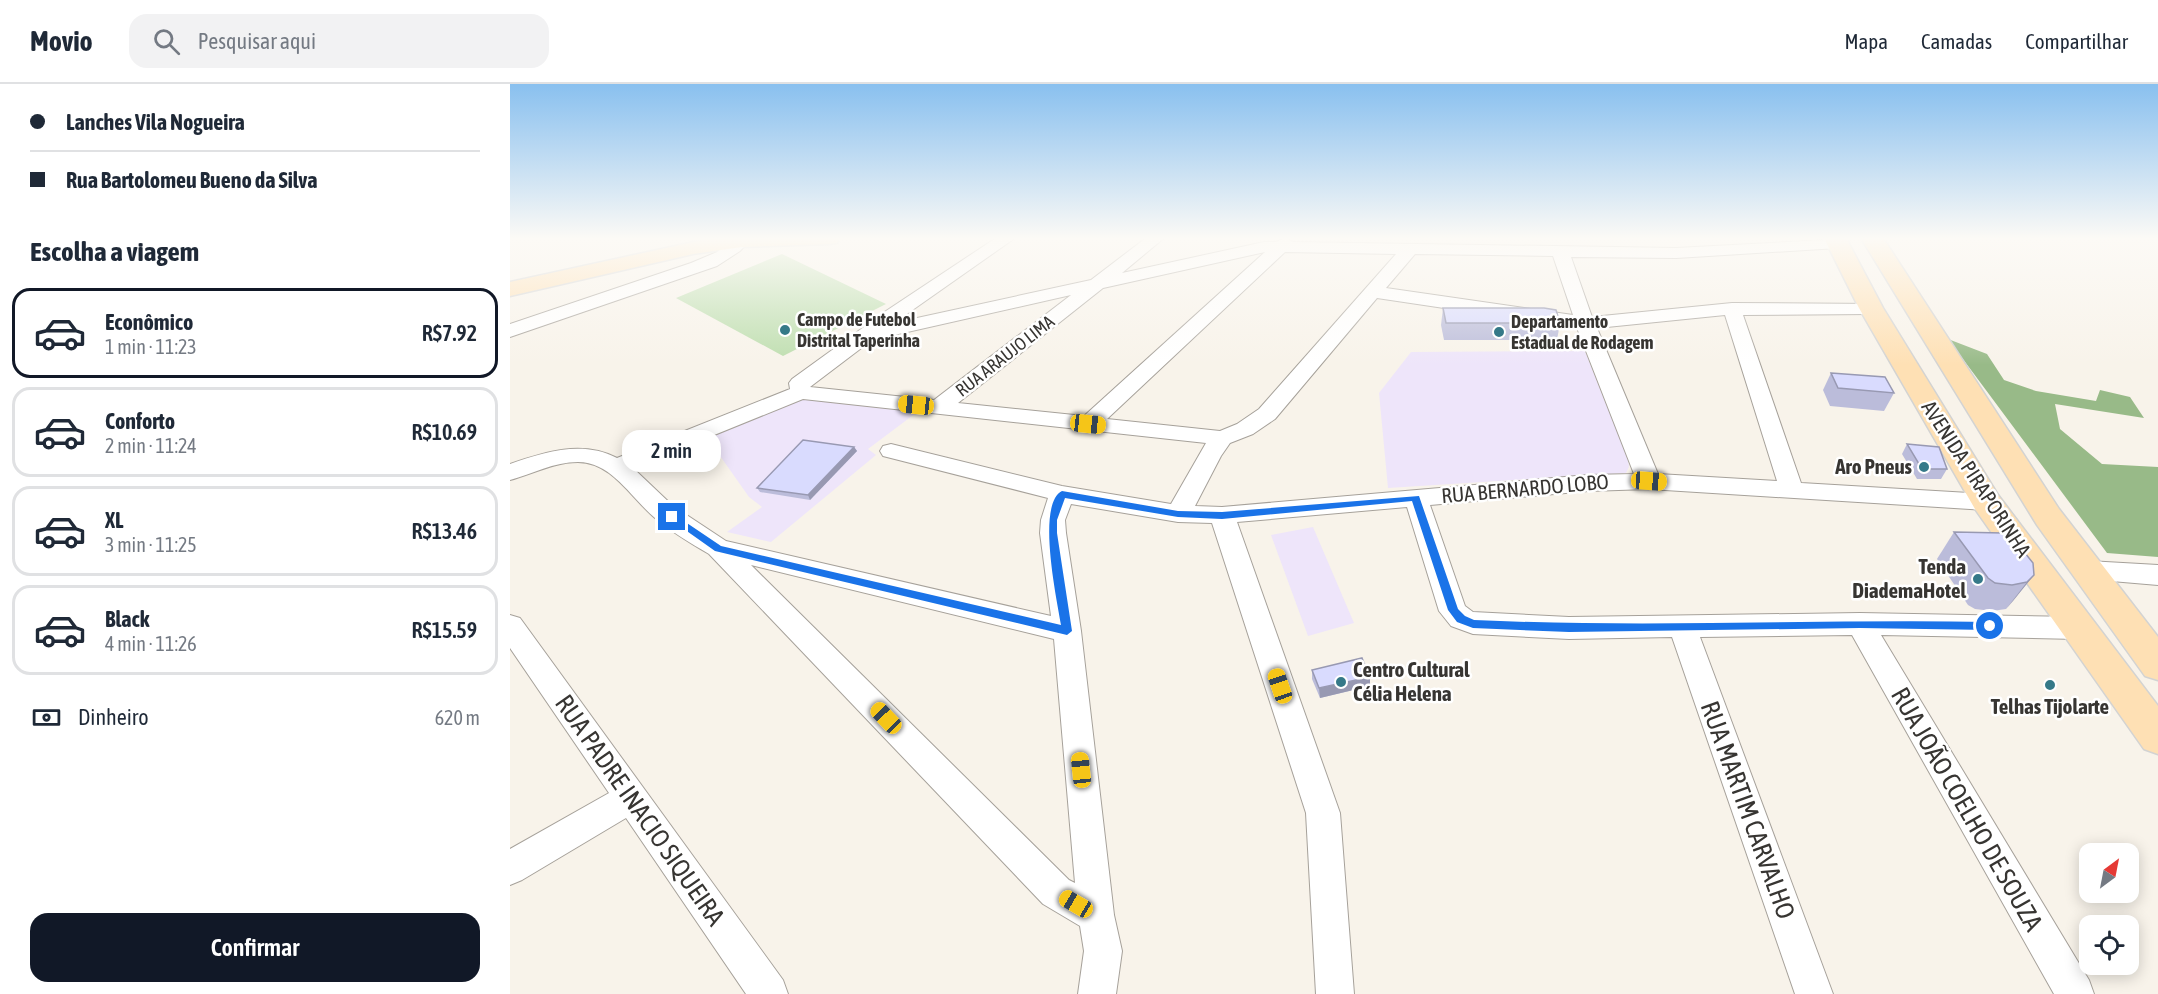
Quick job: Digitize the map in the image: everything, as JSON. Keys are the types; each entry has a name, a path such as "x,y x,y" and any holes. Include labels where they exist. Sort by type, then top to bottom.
{"main road":[{"path":"510,289 545,280"},
{"name":"AVENIDA PIRAPORINHA","path":"1857,280 1986,502 2158,737"},
{"name":"AVENIDA PIRAPORINHA","path":"1899,280 2048,517 2158,665"}],"street":[{"path":"801,392 799,383 948,280"},
{"name":"RUA ARAUJO LIMA","path":"939,407 1102,280"},
{"path":"866,335 1115,280"},
{"path":"1088,424 1244,280"},
{"path":"617,466 801,392 1222,438 1245,429 1267,414 1383,280"},
{"path":"1570,280 1649,481"},
{"path":"510,331 650,281"},
{"path":"1373,292 1585,322 1732,309 1871,308"},
{"path":"1732,309 1792,490"},
{"path":"1178,514 1210,454 1222,438"},
{"name":"RUA BERNARDO LOBO","path":"891,451 1062,494 1178,514 1222,515 1588,483 1649,481 1986,502"},
{"path":"510,472 561,457 579,455 593,457 617,466 657,506 686,529 718,548 1056,892 1096,915"},
{"path":"1062,494 1053,520 1053,533 1067,631 1096,915 1103,951 1097,994"},
{"path":"1416,498 1454,610 1461,619 1473,624 1569,628 1860,624 2077,628"},
{"path":"1222,515 1323,813 1335,994"},
{"path":"718,548 1067,631"},
{"path":"2088,570 2158,575"},
{"name":"RUA JOÃO COELHO DE SOUZA","path":"1860,624 2075,994"},
{"name":"RUA PADRE INACIO SIQUEIRA","path":"510,626 769,994"},
{"name":"RUA MARTIM CARVALHO","path":"1682,627 1814,994"},
{"path":"510,868 631,798"}],"shaded area":[{"path":"1585,351 1628,459 1629,467 1626,473 1388,488 1379,393 1411,352"},
{"path":"798,397 920,410 868,449 876,455 771,542 727,532 762,507 749,497 706,436"},
{"path":"1313,527 1354,623 1308,636 1271,535"}],"green space":[{"name":"Campo de Futebol Distrital Taperinha","path":"718,280 837,280 886,304 783,356 676,298"},
{"path":"1948,339 1987,354 2004,380 2036,391 2096,401 2100,390 2130,397 2144,418 2055,404 2060,429 2102,464 2158,467 2158,557 2107,553"}],"building":[{"path":"1443,308 1544,308 1556,310 1560,323 1446,323"},
{"path":"1831,373 1885,377 1894,393 1838,388"},
{"path":"803,440 854,447 808,495 757,488"},
{"path":"1907,444 1939,447 1947,469 1922,469"},
{"path":"1954,532 2003,533 2017,543 2033,563 2034,575 2027,582 2012,585 1995,583 1988,578"},
{"path":"1362,658 1370,677 1319,688 1312,670"}],"place":[{"name":"Campo de Futebol Distrital Taperinha","path":"785,330"},
{"name":"Departamento Estadual de Rodagem","path":"1499,332"},
{"name":"Aro Pneus","path":"1924,467"},
{"name":"Tenda DiademaHotel","path":"1978,579"},
{"name":"Centro Cultural Célia Helena","path":"1341,682"},
{"name":"Telhas Tijolarte","path":"2050,685"}],"route":[{"path":"672,517 686,529 718,548 1067,631 1053,533 1056,507 1062,494 1178,514 1222,515 1416,498 1454,610 1461,619 1473,624 1569,628 1860,624 1990,626"}]}
